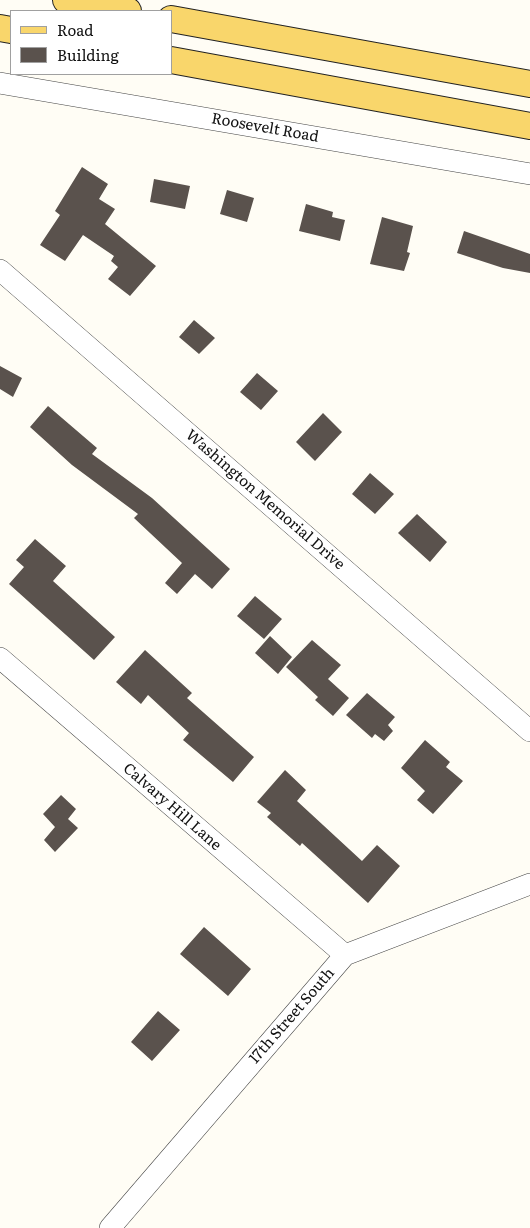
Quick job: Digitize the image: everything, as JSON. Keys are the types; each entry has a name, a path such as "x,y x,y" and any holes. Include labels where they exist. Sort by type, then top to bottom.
{"main road":[{"path":"66,0 122,10"},
{"path":"172,19 530,84"},
{"path":"172,60 530,126"}],"street":[{"name":"Roosevelt Road","path":"0,83 530,174"},
{"name":"Washington Memorial Drive","path":"0,270 530,731"},
{"name":"Calvary Hill Lane","path":"0,658 344,955"},
{"name":"17th Street South","path":"110,1228 344,955 530,884"}],"building":[{"path":"82,167 108,184 99,199 115,209 105,224 156,266 130,296 108,279 118,267 111,261 114,256 83,235 65,261 40,245 60,215 55,211"},
{"path":"154,179 190,186 185,209 150,202"},
{"path":"227,190 254,198 247,222 220,214"},
{"path":"306,204 333,212 332,217 345,220 340,241 299,231"},
{"path":"382,217 413,226 407,252 410,253 404,271 370,264"},
{"path":"464,231 530,254 530,273 503,268 457,253"},
{"path":"194,320 215,338 199,354 179,337"},
{"path":"0,366 22,378 13,397 0,389"},
{"path":"257,373 278,391 261,410 240,392"},
{"path":"48,406 97,448 92,454 152,498 230,569 212,589 195,574 177,594 165,583 182,563 134,518 138,514 72,465 30,427"},
{"path":"323,413 342,432 315,461 296,442"},
{"path":"370,473 394,494 375,514 352,494"},
{"path":"417,514 447,542 430,562 398,533"},
{"path":"35,539 66,566 53,581 115,637 94,660 9,584 24,567 16,560"},
{"path":"255,596 282,619 264,639 237,616"},
{"path":"270,636 292,657 278,674 255,653"},
{"path":"312,640 341,665 328,679 349,698 333,716 315,700 318,697 286,667"},
{"path":"145,650 192,693 187,698 254,757 233,782 183,740 189,733 148,695 141,704 116,682"},
{"path":"367,693 395,717 388,725 393,731 384,741 375,734 372,738 346,715"},
{"path":"425,740 450,762 446,767 463,781 433,814 417,800 425,791 401,768"},
{"path":"285,770 306,790 297,801 362,861 377,845 400,866 368,903 302,843 300,846 267,817 271,813 257,802"},
{"path":"61,795 76,809 68,819 78,828 55,852 44,840 55,827 43,814"},
{"path":"204,927 251,969 228,996 180,954"},
{"path":"158,1011 180,1030 152,1061 131,1042"}]}
